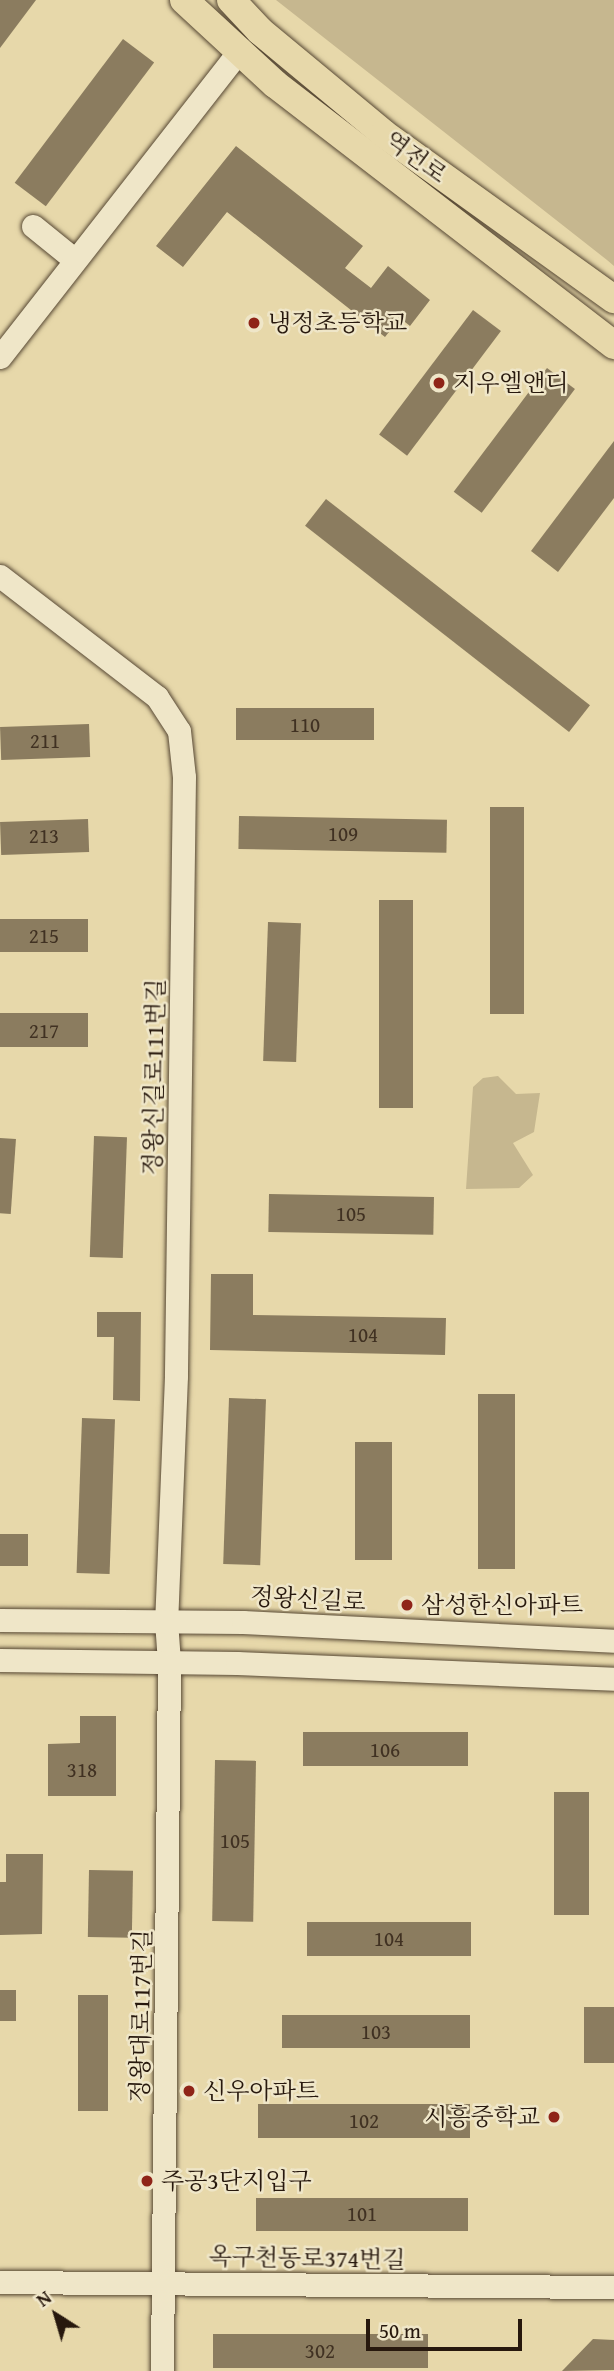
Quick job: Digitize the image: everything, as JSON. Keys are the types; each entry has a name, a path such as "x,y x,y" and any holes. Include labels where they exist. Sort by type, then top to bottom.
{"main road":[{"name":"역전로","path":"184,0 275,84 614,345"},
{"name":"역전로","path":"231,0 260,31 384,134 614,299"}],"street":[{"path":"0,357 239,51"},
{"path":"33,226 75,260"},
{"name":"정왕신길로111번길","path":"0,576 157,697 179,731 184,777 176,1376 166,1621 169,1662"},
{"name":"정왕신길로","path":"0,1620 166,1621 614,1641"},
{"path":"0,1660 169,1662 614,1679"},
{"name":"정왕대로117번길","path":"162,2371 169,1662"},
{"name":"옥구천동로374번길","path":"0,2281 614,2287"}],"shaded area":[{"path":"276,0 614,0 614,266 607,260"},
{"path":"498,1076 516,1094 540,1093 534,1132 513,1143 533,1175 519,1188 466,1189 473,1087 483,1078"}],"building":[{"path":"0,0 36,0 0,48"},
{"path":"123,39 154,62 46,206 15,183"},
{"name":"냉정초등학교","path":"236,146 363,246 345,268 371,288 388,266 430,300 410,326 400,318 385,337 227,212 183,267 156,246"},
{"path":"473,310 501,331 407,456 379,435"},
{"path":"547,368 575,389 482,513 454,492"},
{"path":"614,441 614,498 558,572 531,551"},
{"path":"326,499 590,705 569,732 305,526"},
{"path":"236,708 374,708 374,740 236,740"},
{"path":"89,724 90,757 1,760 0,727"},
{"path":"490,807 524,807 524,1014 490,1014"},
{"path":"239,816 447,820 446,853 238,849"},
{"path":"88,819 89,852 1,855 0,822"},
{"path":"379,900 413,900 413,1108 379,1108"},
{"path":"0,919 88,919 88,952 0,952"},
{"path":"268,922 301,923 296,1062 263,1061"},
{"path":"0,1013 88,1013 88,1047 0,1047"},
{"path":"94,1136 127,1137 123,1258 90,1257"},
{"path":"0,1138 16,1139 11,1214 0,1213"},
{"path":"269,1194 434,1197 433,1235 268,1232"},
{"path":"211,1274 253,1274 253,1315 446,1318 445,1355 210,1350"},
{"path":"97,1312 141,1312 140,1401 113,1400 114,1337 97,1337"},
{"path":"478,1394 515,1394 515,1569 478,1569"},
{"path":"229,1398 266,1399 260,1565 223,1564"},
{"path":"82,1418 115,1419 110,1574 77,1573"},
{"path":"355,1442 392,1442 392,1560 355,1560"},
{"path":"0,1534 28,1534 28,1566 0,1566"},
{"path":"80,1716 116,1716 116,1796 48,1796 48,1744 80,1743"},
{"path":"303,1732 468,1732 468,1766 303,1766"},
{"path":"215,1760 256,1761 253,1922 212,1921"},
{"path":"554,1792 589,1792 589,1915 554,1915"},
{"path":"6,1854 43,1854 42,1934 0,1935 0,1882 6,1882"},
{"path":"89,1870 133,1871 132,1938 88,1937"},
{"path":"307,1922 471,1922 471,1956 307,1956"},
{"path":"0,1990 16,1990 16,2021 0,2021"},
{"path":"78,1995 108,1995 108,2111 78,2111"},
{"name":"시흥중학교","path":"584,2007 614,2007 614,2063 584,2063"},
{"path":"282,2015 470,2015 470,2048 282,2048"},
{"path":"258,2104 470,2104 470,2138 258,2138"},
{"path":"256,2198 468,2198 468,2231 256,2231"},
{"path":"213,2334 428,2334 428,2368 213,2368"},
{"path":"593,2339 614,2340 614,2370 562,2371"}],"place":[{"name":"냉정초등학교","path":"254,323"},
{"name":"지우엘앤디","path":"439,383"},
{"name":"삼성한신아파트","path":"407,1605"},
{"name":"신우아파트","path":"189,2091"},
{"name":"시흥중학교","path":"554,2117"},
{"name":"주공3단지입구","path":"147,2181"}]}
